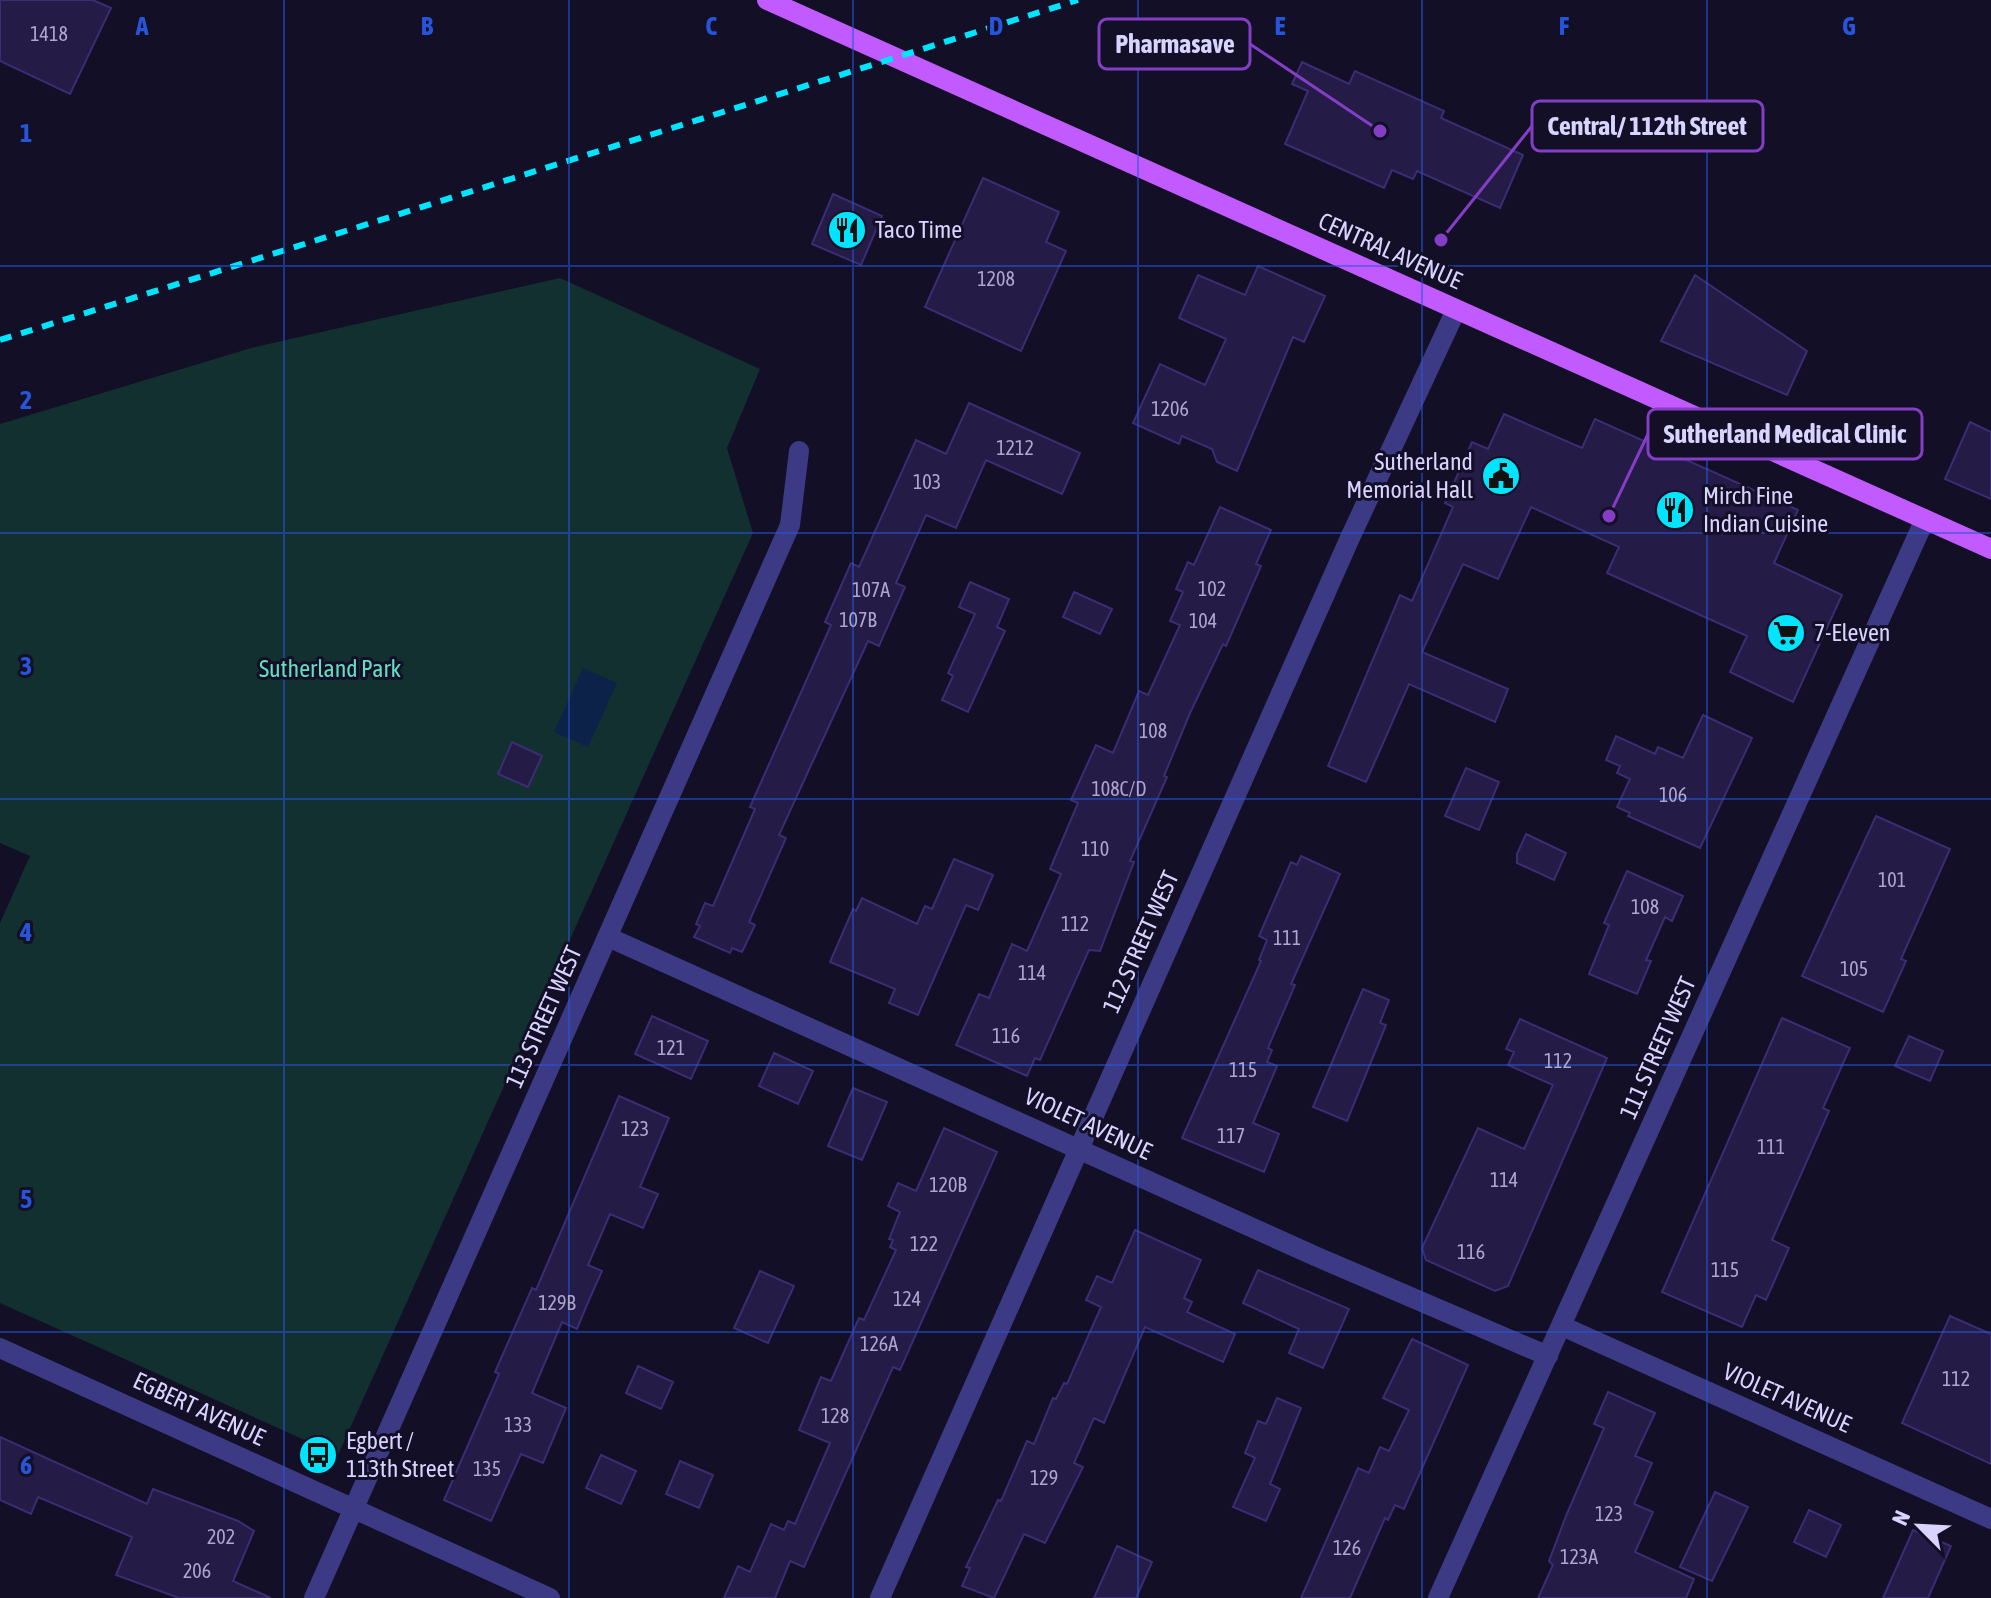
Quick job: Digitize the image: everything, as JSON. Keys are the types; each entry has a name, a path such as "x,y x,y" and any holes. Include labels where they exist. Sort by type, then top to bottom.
{"main road":[{"name":"CENTRAL AVENUE","path":"767,0 1991,549"}],"street":[{"name":"112 STREET WEST","path":"880,1598 1077,1148 1456,310"},
{"name":"113 STREET WEST","path":"314,1598 790,525 799,451"},
{"name":"111 STREET WEST","path":"1438,1598 1925,519"},
{"name":"VIOLET AVENUE","path":"608,937 1315,1256 1548,1356"},
{"name":"VIOLET AVENUE","path":"1562,1326 1991,1519"},
{"name":"EGBERT AVENUE","path":"0,1348 550,1598"}],"green space":[{"name":"Sutherland Park","path":"560,278 760,369 727,448 753,533 338,1455 0,1303 0,923 30,856 0,843 0,424 251,348"}],"water":[{"path":"583,668 617,683 588,747 554,732"}],"building":[{"path":"0,0 93,0 111,8 70,94 0,61"},
{"path":"1302,62 1349,84 1355,71 1444,111 1441,118 1523,155 1500,208 1417,171 1413,179 1392,170 1384,188 1285,144 1308,91 1292,84"},
{"path":"983,178 1059,212 1046,242 1066,251 1021,351 925,307"},
{"name":"Taco Time","path":"833,194 882,216 861,265 812,244"},
{"path":"1258,266 1325,296 1304,342 1293,337 1237,471 1217,462 1212,449 1182,436 1179,444 1133,423 1160,364 1205,385 1226,339 1179,318 1198,275 1245,295"},
{"path":"1695,275 1807,351 1787,395 1661,341"},
{"path":"969,403 1080,453 1062,494 986,460 956,528 926,515 896,583 905,587 879,646 868,641 779,835 786,838 749,922 755,925 742,952 732,948 730,953 694,937 705,903 713,906 755,809 750,807 831,625 825,622 851,563 859,567 916,440 946,454"},
{"path":"1504,414 1582,448 1595,419 1798,510 1774,563 1842,595 1793,702 1730,672 1747,636 1607,573 1619,547 1531,507 1498,579 1463,564 1422,652 1508,689 1495,722 1409,684 1366,782 1328,766 1400,595 1412,601 1453,507 1445,503 1472,442 1488,449"},
{"path":"1970,422 1991,432 1991,499 1945,479"},
{"path":"1220,507 1271,530 1256,564 1261,566 1226,646 1223,644 1190,713 1164,776 1167,777 1130,861 1134,862 1100,951 1089,950 1040,1060 1035,1058 1027,1076 956,1045 979,994 989,998 1012,944 1027,951 1061,874 1050,869 1078,803 1071,800 1096,745 1113,753 1139,691 1148,695 1180,625 1170,621 1183,592 1176,589 1188,562 1194,565"},
{"path":"970,582 1009,599 997,627 1005,631 968,712 942,700 953,676 948,673 975,614 959,607"},
{"path":"1074,592 1112,609 1100,634 1063,617"},
{"path":"1703,715 1752,738 1700,848 1628,816 1630,813 1617,807 1630,779 1617,773 1620,766 1606,760 1616,736 1655,754 1658,747 1683,758"},
{"path":"512,742 542,756 528,787 498,774"},
{"path":"1466,768 1499,782 1479,830 1445,816"},
{"path":"1876,816 1950,849 1901,959 1906,961 1883,1012 1802,976"},
{"path":"1526,834 1566,853 1554,880 1517,863 1517,854"},
{"path":"1301,856 1340,874 1291,984 1295,985 1268,1048 1272,1050 1267,1062 1277,1066 1253,1123 1279,1134 1264,1172 1182,1138 1261,961 1267,940 1259,936 1291,862 1297,865"},
{"path":"954,859 993,875 978,910 966,905 918,1015 889,1003 895,989 830,962 853,909 856,911 862,898 917,924 925,906 932,909"},
{"path":"1627,871 1683,896 1672,921 1665,917 1646,960 1651,961 1637,994 1589,974 1609,925 1604,923"},
{"path":"1363,989 1389,1000 1380,1023 1386,1025 1347,1121 1313,1107"},
{"path":"652,1016 708,1041 691,1079 635,1054"},
{"path":"1782,1018 1850,1048 1823,1108 1829,1111 1772,1240 1789,1248 1766,1300 1756,1295 1742,1327 1662,1292"},
{"path":"1520,1019 1607,1058 1508,1286 1495,1291 1426,1260 1422,1248 1478,1128 1524,1149 1553,1085 1508,1065 1514,1052 1506,1049"},
{"path":"1909,1036 1943,1051 1930,1081 1895,1066"},
{"path":"774,1053 813,1071 798,1104 759,1086"},
{"path":"853,1088 887,1102 862,1160 828,1146"},
{"path":"619,1096 669,1118 640,1187 658,1194 643,1228 610,1214 588,1265 602,1271 577,1329 562,1322 532,1393 566,1408 543,1463 521,1454 491,1521 444,1500 499,1374 495,1372 532,1288 536,1290"},
{"path":"944,1128 997,1152 900,1370 893,1367 804,1567 790,1561 775,1598 724,1598 738,1566 750,1572 771,1524 784,1530 788,1521 795,1524 830,1443 799,1430 821,1377 831,1381 859,1318 864,1320 896,1250 890,1247 893,1240 889,1239 900,1212 888,1206 898,1183 916,1191"},
{"path":"1135,1230 1201,1260 1184,1298 1192,1302 1187,1312 1235,1334 1223,1362 1145,1327 1104,1423 1094,1418 1074,1463 1083,1467 1045,1543 1024,1534 994,1598 962,1586 970,1568 966,1567 998,1500 1001,1501 1027,1441 1034,1444 1053,1398 1056,1399 1064,1383 1067,1384 1101,1307 1086,1300 1097,1276 1112,1283"},
{"path":"1258,1270 1349,1309 1323,1368 1289,1353 1299,1329 1243,1303"},
{"path":"760,1271 794,1286 768,1343 734,1328"},
{"path":"1950,1316 1991,1334 1991,1464 1902,1423"},
{"path":"1412,1339 1468,1365 1404,1509 1395,1505 1388,1520 1385,1518 1350,1598 1301,1598 1358,1468 1369,1473 1380,1447 1389,1451 1409,1410 1383,1398"},
{"path":"638,1366 673,1382 661,1409 626,1393"},
{"path":"1608,1392 1655,1413 1635,1456 1652,1463 1634,1504 1653,1512 1635,1552 1694,1579 1686,1598 1538,1598 1553,1565 1549,1561 1566,1516 1604,1428 1594,1424"},
{"path":"1277,1398 1301,1408 1270,1484 1280,1489 1266,1521 1233,1507 1255,1458 1245,1453 1258,1421 1266,1424"},
{"path":"0,1437 147,1504 153,1489 238,1521 254,1531 233,1581 271,1598 179,1598 116,1575 132,1537 38,1497 31,1514 0,1500"},
{"path":"601,1455 636,1471 621,1504 586,1488"},
{"path":"680,1461 713,1475 699,1508 666,1494"},
{"path":"1715,1492 1748,1507 1712,1581 1680,1567"},
{"path":"1809,1510 1841,1525 1826,1557 1794,1542"},
{"path":"1913,1530 1951,1546 1928,1598 1883,1598"},
{"path":"1117,1546 1152,1562 1136,1598 1094,1598"}],"railway":[{"path":"0,340 1078,0"}],"place":[{"name":"Pharmasave","path":"1380,131"},
{"name":"Taco Time","path":"847,230"},
{"name":"Central/ 112th Street","path":"1441,240"},
{"name":"Sutherland Memorial Hall","path":"1501,476"},
{"name":"Mirch Fine Indian Cuisine","path":"1675,510"},
{"name":"Sutherland Medical Clinic","path":"1609,516"},
{"name":"7-Eleven","path":"1786,633"},
{"name":"Egbert / 113th Street","path":"318,1455"}]}
